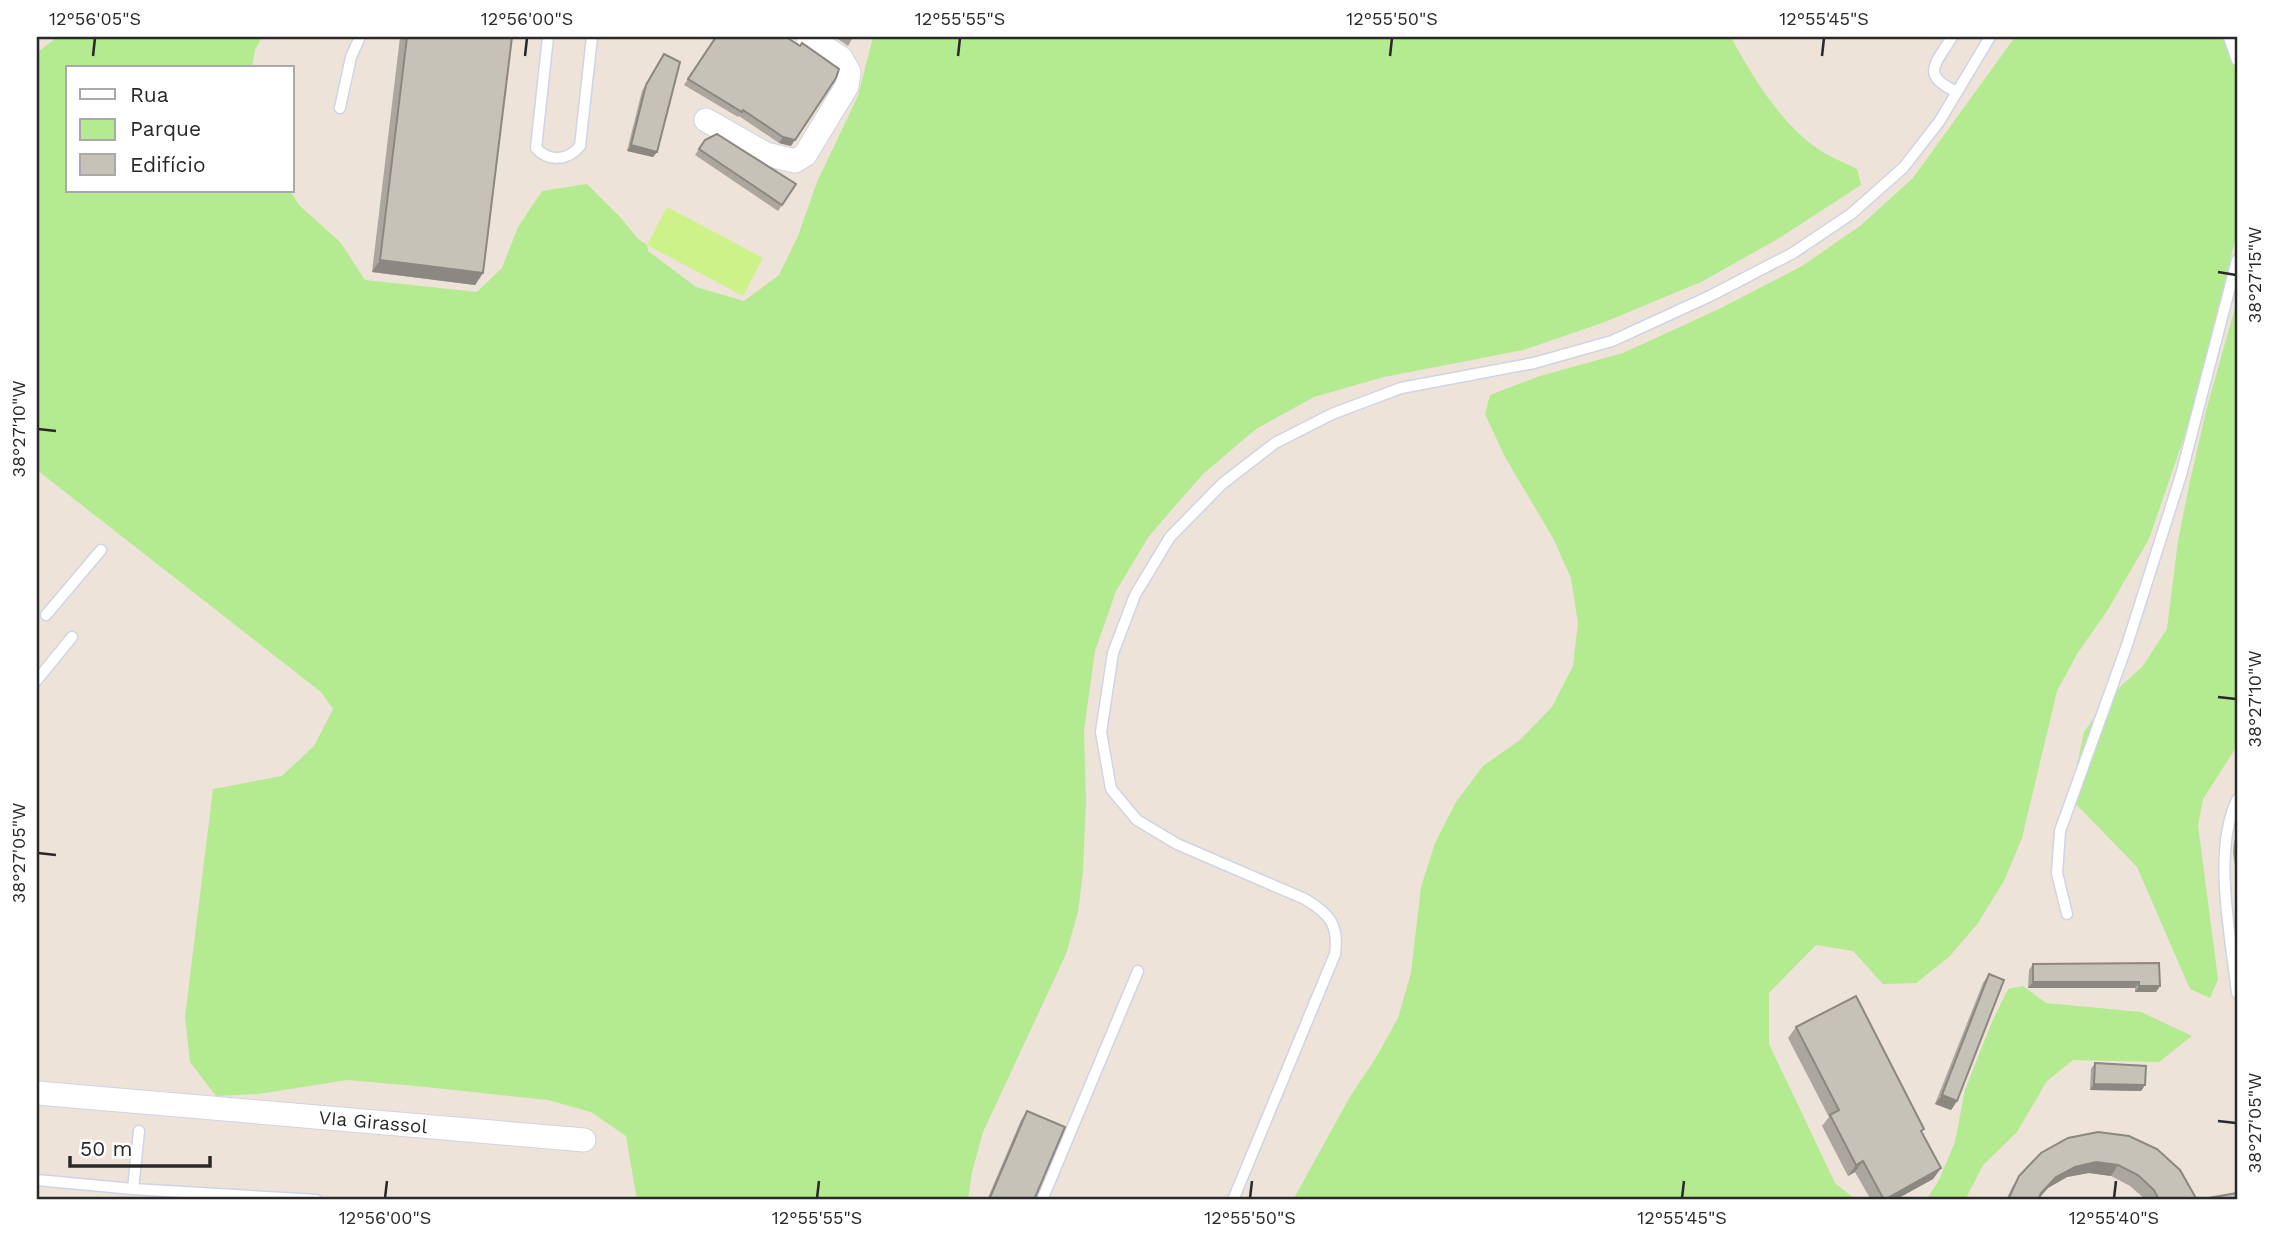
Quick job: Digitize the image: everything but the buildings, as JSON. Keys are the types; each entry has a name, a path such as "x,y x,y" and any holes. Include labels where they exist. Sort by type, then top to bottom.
{"street":[{"path":"706,120 766,154 795,161 805,155 847,86 849,72 841,58 808,37"},
{"name":"VIa Girassol","path":"37,1093 584,1140"}],"lane":[{"path":"340,108 352,57 360,37"},
{"path":"548,37 536,148 542,155 553,158 565,158 574,154 580,146 592,37"},
{"path":"1952,37 1937,62 1934,74 1939,84 1957,92"},
{"path":"1233,1200 1335,954 1337,935 1333,924 1318,907 1306,899 1177,844 1137,820 1111,789 1101,732 1114,653 1135,595 1170,537 1222,484 1275,443 1332,414 1401,388 1534,363 1612,341 1710,296 1793,253 1851,214 1903,168 1939,122 1990,37"},
{"path":"2229,37 2237,60"},
{"path":"2067,914 2057,873 2060,831 2127,645 2181,475 2237,260"},
{"path":"46,615 102,550"},
{"path":"37,680 72,637"},
{"path":"2237,800 2224,840 2225,879 2237,993"},
{"path":"1042,1200 1138,971"},
{"path":"134,1189 139,1130"},
{"path":"37,1180 317,1200"}],"green space":[{"path":"57,37 262,37 255,50 252,66 66,66 66,192 291,192 300,206 340,242 365,280 477,292 502,268 518,227 542,191 587,184 638,239 647,245 648,251 696,287 744,301 779,275 798,236 817,182 858,96 873,37 1731,37 1779,113 1804,139 1857,169 1861,185 1776,240 1701,282 1602,323 1523,350 1384,377 1314,397 1256,429 1203,474 1149,536 1116,591 1095,651 1084,730 1086,801 1078,912 1066,954 983,1132 972,1172 968,1200 637,1200 626,1136 591,1112 548,1100 347,1080 258,1094 216,1096 190,1062 185,1017 213,789 282,776 314,746 333,709 321,692 37,470 37,53"},
{"path":"2015,37 2237,37 2237,233 2190,420 2149,539 2057,691 2022,838 2004,881 1978,923 1949,957 1916,983 1883,984 1853,951 1816,945 1769,993 1769,1044 1835,1183 1856,1200 1293,1200 1351,1095 1398,1018 1411,973 1421,887 1435,843 1456,802 1483,766 1520,740 1552,707 1573,666 1578,623 1571,578 1553,538 1505,457 1485,414 1490,395 1540,376 1623,353 1717,310 1802,266 1860,226 1913,178"},
{"path":"667,207 763,258 743,296 647,245"},
{"path":"2237,301 2237,746 2203,799 2198,826 2218,979 2210,998 2190,989 2137,867 2076,804 2075,774 2084,732 2109,697 2142,667 2167,629 2178,541 2190,481 2207,407"},
{"path":"2023,986 2046,1003 2141,1012 2192,1036 2159,1062 2073,1060 2047,1081 2017,1132 1983,1165 1965,1200 1926,1200 1939,1180 1955,1142 1965,1090 1992,1022 2008,989"}]}
